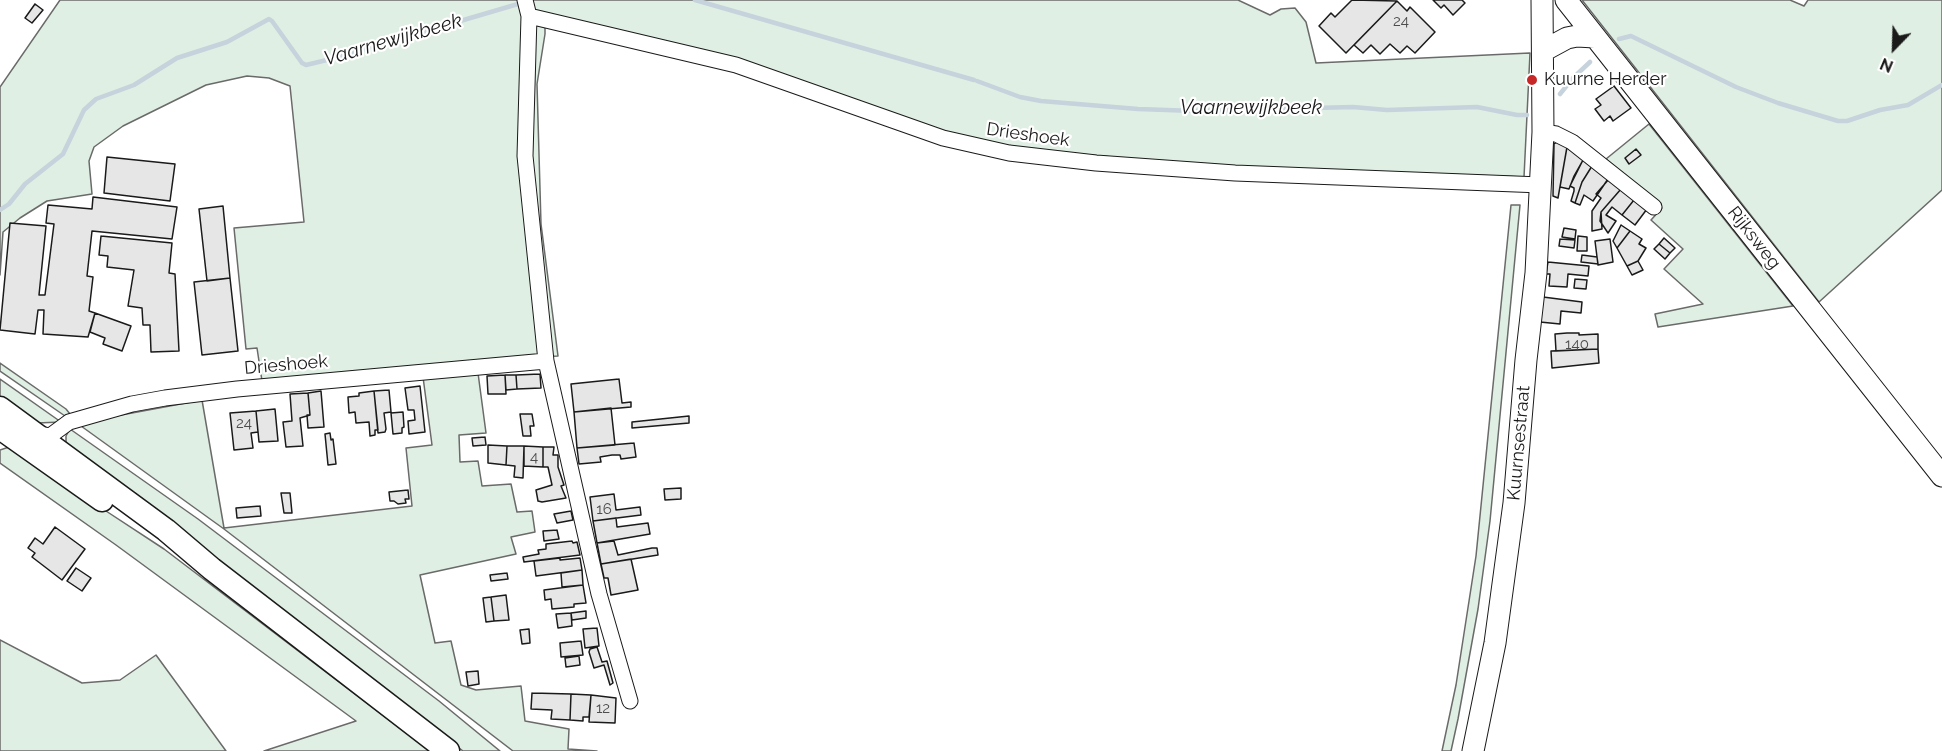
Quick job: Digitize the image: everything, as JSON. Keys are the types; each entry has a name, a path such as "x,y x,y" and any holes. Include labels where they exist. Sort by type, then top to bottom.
{"main road":[{"path":"0,408 13,436 115,510 212,569 448,751"}],"street":[{"path":"525,0 529,16 525,156 546,361 599,594 630,701"},
{"name":"Kuurnsestraat","path":"1473,751 1496,643 1514,503 1536,273 1543,132 1542,0"},
{"name":"Rijksweg","path":"1566,0 1942,476"},
{"name":"Drieshoek","path":"529,16 736,65 943,138 1009,153 1096,163 1235,173 1541,185"},
{"path":"1543,51 1567,38 1595,37"},
{"path":"1543,132 1556,134 1572,142 1654,207"},
{"name":"Drieshoek","path":"13,436 50,436 69,422 132,404 165,398 237,389 546,361"}],"green space":[{"path":"60,0 1238,0 1270,15 1281,9 1295,8 1306,22 1316,63 1530,53 1524,177 1216,166 1008,148 966,138 545,15 545,34 537,84 541,224 558,356 262,381 257,348 246,349 234,228 304,222 290,86 269,78 247,76 206,85 123,126 94,147 89,161 92,194 47,201 3,232 0,275 0,87"},
{"path":"1582,0 1790,0 1804,6 1808,0 1942,0 1942,190 1819,302"},
{"path":"1649,124 1793,306 1658,327 1655,314 1703,304 1664,269 1683,249 1651,220 1662,208 1606,159"},
{"path":"1511,205 1520,205 1490,521 1478,609 1458,719 1451,751 1442,751 1456,685 1476,556"},
{"path":"0,363 70,414 65,416 0,371"},
{"path":"478,373 486,433 459,435 460,462 478,461 482,486 511,484 517,512 532,511 535,532 511,537 516,554 420,575 435,643 451,641 461,685 476,690 521,686 525,721 569,729 568,749 597,751 513,751 224,529 81,426 105,418 202,400 224,528 412,506 406,448 432,445 423,377"},
{"path":"0,379 61,422 37,423 0,401"},
{"path":"70,429 198,519 439,701 500,751 463,751 66,445 66,436"},
{"path":"9,447 20,452 164,549 430,751 264,751 356,721 0,463 0,450"},
{"path":"0,640 82,683 120,680 156,655 226,751 0,751"}],"building":[{"path":"1352,0 1397,1 1346,53 1319,26 1331,13 1335,17"},
{"path":"1433,0 1462,0 1465,3 1453,15 1444,5 1441,8"},
{"path":"1397,1 1407,11 1410,7 1435,32 1415,53 1407,46 1400,53 1390,44 1380,54 1371,45 1363,53 1354,45"},
{"path":"35,4 43,10 32,23 25,18"},
{"path":"1614,86 1631,108 1613,121 1610,116 1604,121 1595,109 1601,105 1596,99"},
{"path":"1557,142 1567,147 1558,198 1553,196 1554,144"},
{"path":"1567,147 1583,160 1569,189 1560,187"},
{"path":"1636,149 1641,155 1629,164 1625,158"},
{"path":"107,157 175,164 170,201 104,193"},
{"path":"1583,160 1592,166 1582,182 1575,203 1571,201 1574,188 1570,186"},
{"path":"1592,166 1608,179 1593,201 1584,195 1580,205 1575,203 1582,182"},
{"path":"1609,179 1621,189 1601,212 1602,229 1592,231 1592,211 1601,198 1596,194"},
{"path":"1621,189 1634,200 1622,215 1612,207 1606,215 1616,221 1608,233 1600,221 1601,212"},
{"path":"93,197 177,207 172,239 92,231 87,276 93,277 89,311 95,313 88,337 43,334 44,310 38,310 35,334 0,330 10,223 46,226 39,295 45,295 54,224 46,223 48,205 92,209"},
{"path":"1634,200 1647,209 1635,225 1622,215"},
{"path":"223,206 230,278 207,281 199,209"},
{"path":"1621,225 1630,231 1617,248 1613,241"},
{"path":"1564,228 1576,230 1575,239 1562,237"},
{"path":"1630,231 1642,239 1639,244 1646,248 1638,261 1627,266 1617,248"},
{"path":"101,236 172,243 169,273 175,274 179,351 151,352 150,325 143,325 142,308 128,306 134,270 107,267 108,256 99,255"},
{"path":"1578,236 1587,237 1587,251 1577,251"},
{"path":"1664,238 1675,248 1670,253 1659,244"},
{"path":"1560,239 1575,240 1574,248 1559,246"},
{"path":"1610,239 1613,262 1598,265 1595,241"},
{"path":"1659,244 1670,253 1665,259 1654,249"},
{"path":"1582,255 1597,257 1598,264 1581,262"},
{"path":"1638,261 1643,270 1632,275 1627,266"},
{"path":"1548,262 1589,266 1588,276 1568,274 1567,287 1549,286 1550,274 1546,274"},
{"path":"230,278 238,351 202,355 194,282"},
{"path":"1575,279 1587,280 1586,289 1574,288"},
{"path":"1543,297 1582,302 1581,313 1561,311 1560,324 1540,322"},
{"path":"95,313 131,326 122,351 103,344 105,338 90,332"},
{"path":"1555,334 1598,334 1598,349 1556,351"},
{"path":"1598,349 1599,363 1552,368 1551,351"},
{"path":"540,374 541,388 517,389 516,375"},
{"path":"505,375 516,375 517,389 506,390"},
{"path":"505,375 506,394 488,394 487,376"},
{"path":"619,379 622,403 631,402 631,407 574,412 571,384"},
{"path":"420,386 425,432 409,434 408,421 415,420 414,410 408,410 405,388"},
{"path":"389,390 391,412 384,413 385,432 378,433 374,391"},
{"path":"321,391 324,427 308,428 307,415 310,415 308,393"},
{"path":"374,391 378,430 375,430 375,435 370,436 369,422 356,423 355,412 349,413 348,397"},
{"path":"308,393 310,415 300,418 303,446 286,447 283,422 292,421 290,394"},
{"path":"611,408 615,445 577,448 574,412"},
{"path":"275,409 278,441 259,442 256,411"},
{"path":"256,411 258,432 251,433 253,448 234,450 230,413"},
{"path":"403,412 402,433 393,434 391,413"},
{"path":"520,414 532,414 534,426 530,426 531,436 523,436"},
{"path":"689,416 689,423 632,428 632,422"},
{"path":"330,433 331,440 333,439 336,464 328,465 325,434"},
{"path":"485,437 486,445 473,446 472,438"},
{"path":"634,443 636,457 621,459 620,455 612,455 600,457 601,462 579,464 577,448"},
{"path":"488,445 507,446 506,465 488,463"},
{"path":"507,446 524,446 523,478 514,477 515,466 506,465"},
{"path":"524,446 543,447 543,467 524,466"},
{"path":"543,447 554,447 553,455 558,455 558,467 564,485 561,486 566,498 538,501 536,490 552,485 548,467 543,467"},
{"path":"681,488 681,499 665,500 664,489"},
{"path":"408,490 409,499 405,499 406,503 398,504 390,501 389,492"},
{"path":"281,493 290,493 292,513 284,513"},
{"path":"614,494 616,510 640,507 641,515 593,521 590,497"},
{"path":"260,506 261,516 237,518 236,508"},
{"path":"571,511 573,520 557,523 554,514"},
{"path":"616,518 617,527 648,523 650,534 597,543 593,521"},
{"path":"55,527 85,549 62,580 32,557 35,553 28,548 35,538 43,544"},
{"path":"557,530 559,539 544,541 543,531"},
{"path":"614,541 618,555 657,548 658,555 601,564 597,543"},
{"path":"577,542 580,555 524,562 523,557 539,554 538,550 546,549 546,544"},
{"path":"560,558 560,560 580,558 582,570 536,576 534,561"},
{"path":"631,559 638,590 611,595 608,578 604,578 601,564"},
{"path":"76,568 91,578 82,591 67,581"},
{"path":"582,570 583,585 562,587 561,573"},
{"path":"507,573 508,579 491,581 490,575"},
{"path":"583,585 586,603 574,604 574,607 552,609 551,599 545,600 544,590"},
{"path":"506,595 509,620 494,621 491,597"},
{"path":"491,597 494,621 486,622 483,598"},
{"path":"586,611 586,618 572,620 571,613"},
{"path":"571,613 572,626 558,628 556,614"},
{"path":"597,628 599,646 585,648 583,629"},
{"path":"529,629 530,643 522,644 520,630"},
{"path":"581,641 583,655 561,657 560,643"},
{"path":"597,647 602,662 607,661 613,683 610,685 604,665 594,668 589,652 590,649"},
{"path":"579,656 580,665 566,667 565,658"},
{"path":"478,671 479,684 468,686 466,672"},
{"path":"532,693 571,694 570,720 551,719 552,710 531,709"},
{"path":"571,694 591,695 589,717 583,717 583,721 570,720"},
{"path":"591,695 616,698 615,723 589,722"}],"waterway":[{"name":"Vaarnewijkbeek","path":"695,0 974,80"},
{"name":"Vaarnewijkbeek","path":"0,210 9,204 25,184 63,154 84,110 96,99 134,85 177,58 227,42 269,19 302,63 306,65 518,4"},
{"name":"Vaarnewijkbeek","path":"1619,39 1631,36 1736,87 1778,103 1838,121 1847,121 1880,110 1908,105 1942,85"},
{"name":"Vaarnewijkbeek","path":"1560,94 1590,62"},
{"name":"Vaarnewijkbeek","path":"977,81 1020,97 1041,101 1138,109 1195,111 1353,107 1387,110 1477,107 1527,115"}],"place":[{"name":"Kuurne Herder","path":"1532,80"}]}
